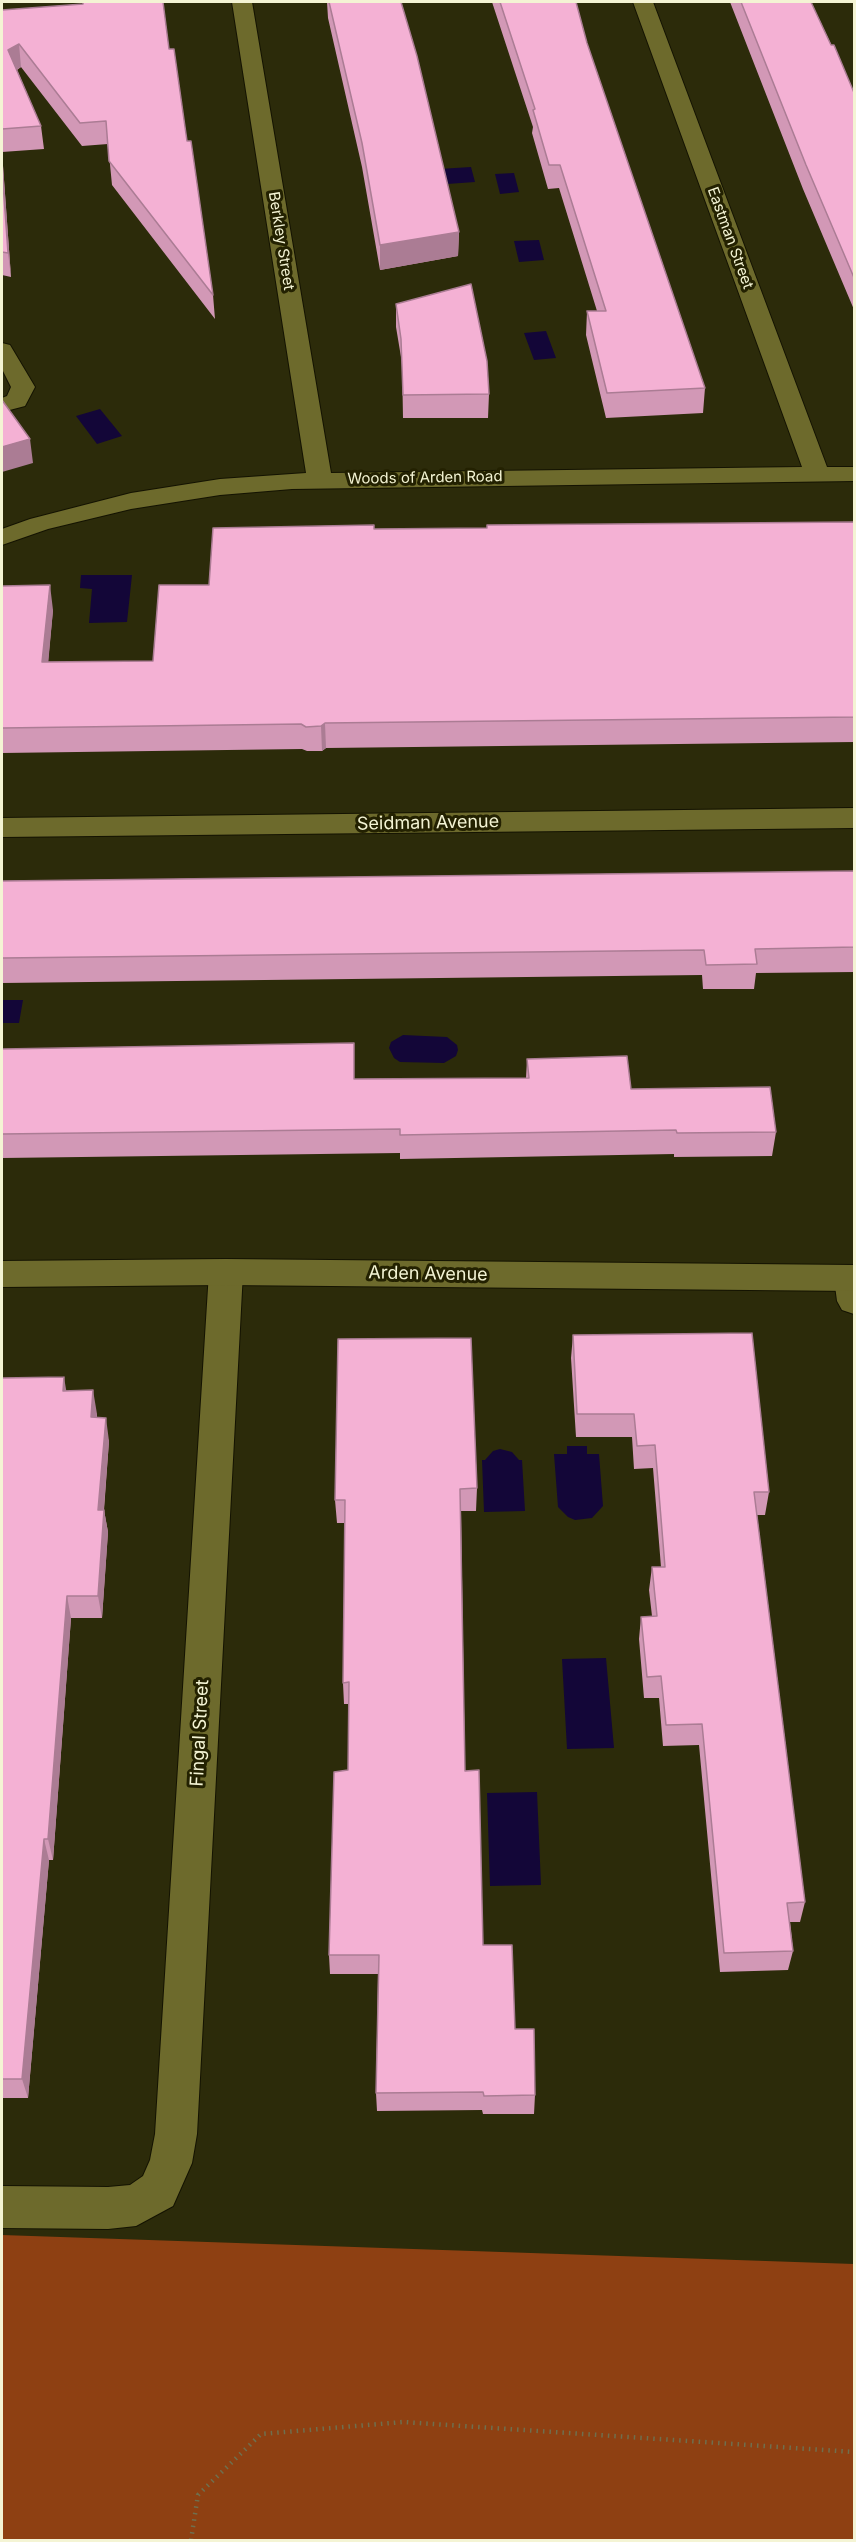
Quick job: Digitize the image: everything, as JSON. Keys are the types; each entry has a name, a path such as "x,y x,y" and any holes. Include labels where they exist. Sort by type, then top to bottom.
{"street":[{"name":"Berkley Street","path":"242,2 320,480"},
{"name":"Eastman Street","path":"643,2 817,474"},
{"name":"Woods of Arden Road","path":"2,537 39,524 131,501 220,487 320,480 855,474"},
{"name":"Seidman Avenue","path":"2,828 855,818"},
{"name":"Arden Avenue","path":"2,1274 226,1272 853,1286"},
{"name":"Fingal Street","path":"2,2207 108,2208 136,2205 158,2191 171,2163 176,2134 226,1272"}],"lane":[{"path":"2,350 23,387 16,400 2,405"}],"path":[{"path":"191,2541 198,2495 261,2434 403,2422 855,2452"}],"shaded area":[{"path":"471,167 475,182 447,184 443,181 439,169"},
{"path":"514,173 519,192 500,194 495,174"},
{"path":"539,240 544,260 519,262 514,241"},
{"path":"546,331 556,358 534,360 524,333"},
{"path":"100,409 122,436 97,444 76,416"},
{"path":"81,575 132,575 127,622 89,623 92,589 80,588"},
{"path":"2,1000 23,1000 19,1023 2,1023"},
{"path":"403,1035 447,1037 457,1045 456,1056 444,1063 400,1062 394,1058 389,1048 391,1042"},
{"path":"567,1446 587,1446 587,1454 599,1454 603,1506 592,1518 575,1520 568,1517 558,1507 554,1454 567,1454"},
{"path":"500,1449 512,1452 519,1460 522,1460 525,1511 484,1512 482,1460 485,1460 493,1451"},
{"path":"606,1658 614,1748 567,1749 562,1659"},
{"path":"537,1792 541,1885 490,1886 487,1793"},
{"path":"2,2235 854,2264 854,2540 2,2540"}],"building":[{"path":"83,2 163,2 169,49 174,49 187,141 191,141 213,295 109,161 106,121 80,123 19,44 8,50 41,126 2,129 2,10 83,4"},
{"path":"329,2 401,2 417,56 459,232 380,245 362,143"},
{"path":"500,2 576,2 587,43 705,388 607,393 587,311 606,311 560,165 549,165 533,110 535,109"},
{"path":"741,2 811,2 831,45 834,45 855,95 855,280 806,165"},
{"path":"2,169 8,253 2,252"},
{"path":"471,284 487,361 489,394 403,395 401,339 396,304"},
{"path":"2,400 30,439 2,447"},
{"path":"855,522 855,717 325,723 321,726 306,727 301,724 2,728 2,586 50,585 42,662 153,661 159,585 209,585 213,528 374,525 374,529 487,528 487,525"},
{"path":"855,871 855,947 755,949 757,964 706,965 704,950 2,958 2,881"},
{"path":"354,1043 354,1079 529,1078 527,1059 627,1056 631,1089 770,1087 776,1132 677,1133 676,1130 400,1135 400,1129 2,1134 2,1049"},
{"path":"752,1333 769,1492 754,1492 805,1902 787,1903 793,1951 724,1953 702,1724 666,1725 661,1676 647,1677 641,1617 657,1616 652,1567 665,1567 655,1445 637,1446 634,1414 577,1414 573,1335"},
{"path":"471,1338 477,1488 460,1489 465,1771 479,1770 483,1945 512,1945 515,2029 534,2029 535,2095 484,2096 483,2092 376,2093 379,1955 329,1955 334,1772 348,1770 349,1682 343,1683 345,1500 335,1500 338,1339"},
{"path":"64,1377 63,1391 93,1390 91,1417 106,1418 98,1510 104,1510 98,1596 67,1596 48,1839 44,1839 22,2079 2,2079 2,1378"}]}
